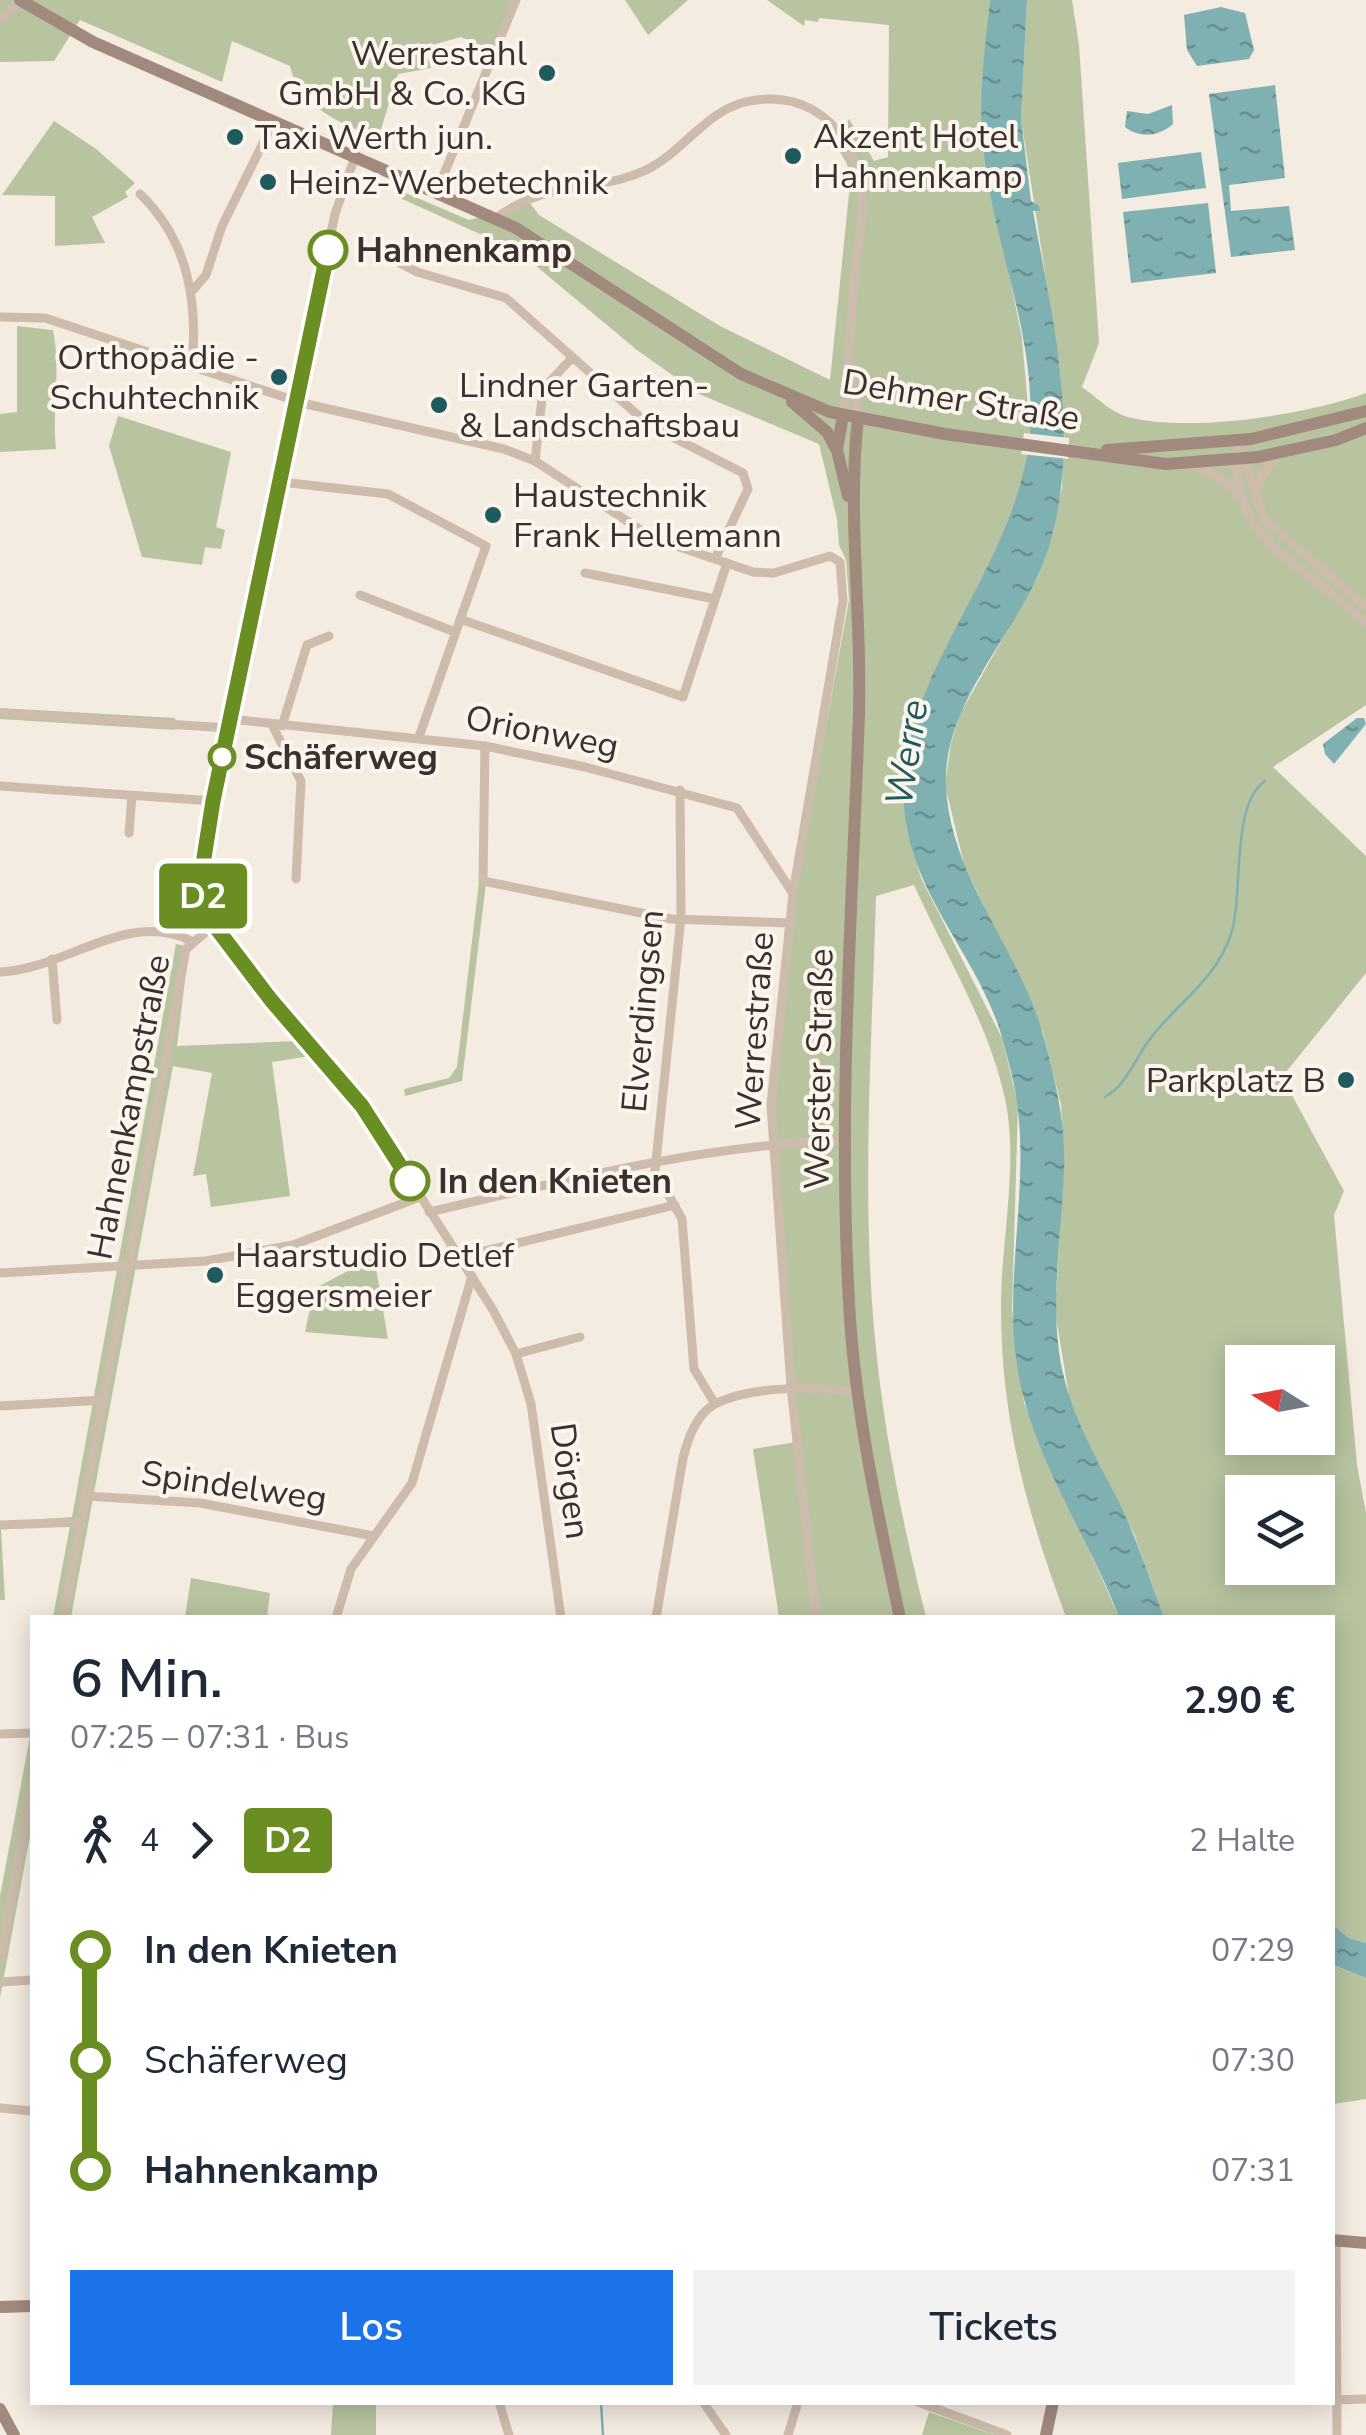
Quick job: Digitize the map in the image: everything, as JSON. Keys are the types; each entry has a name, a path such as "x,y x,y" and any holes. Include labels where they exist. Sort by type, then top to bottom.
{"main road":[{"name":"Dehmer Straße","path":"20,0 93,42 496,218 552,249 708,354 782,395 842,415 994,440 1093,451 1132,461 1187,463 1280,453 1366,428"},
{"path":"782,395 827,432 837,450"},
{"name":"Dehmer Straße","path":"1093,451 1238,441 1366,412"},
{"name":"Werster Straße","path":"842,415 837,450 854,518"},
{"name":"Werster Straße","path":"858,418 852,462 860,708 845,1140 848,1266 858,1394 899,1615"},
{"path":"1335,2240 1366,2243"},
{"path":"0,2309 30,2306"},
{"path":"1046,2435 1052,2405"},
{"path":"0,2409 14,2435"}],"street":[{"path":"0,20 20,0"},
{"path":"437,191 516,0"},
{"path":"496,218 540,193 643,172 667,158 712,119 743,103 778,99 812,106 846,139 861,182 851,349 842,415"},
{"path":"194,290 206,274 222,226 274,121"},
{"name":"Hahnenkampstraße","path":"64,1615 126,1266 191,941 214,925 200,883 213,801 335,214 356,154"},
{"path":"140,194 161,214 194,290 192,367"},
{"path":"394,260 417,272 506,298 649,424 748,479 748,489 715,558"},
{"path":"0,317 45,318 297,402 435,431 535,460 653,538 727,563 683,697 460,620"},
{"path":"851,349 858,418"},
{"path":"535,460 542,389 571,359"},
{"path":"1238,441 1241,498"},
{"path":"1255,497 1262,475 1280,453"},
{"path":"1239,460 1275,532 1332,574 1366,608"},
{"path":"1187,463 1220,478 1241,498 1262,540 1324,584 1366,624"},
{"path":"281,482 388,494 486,546 419,738"},
{"name":"Werrestraße","path":"727,563 774,573 830,556 844,572 844,601 793,894 771,1105 791,1386 816,1615"},
{"path":"584,573 715,599"},
{"path":"360,595 455,632"},
{"path":"296,879 300,781 277,725 307,645 329,636"},
{"name":"Orionweg","path":"0,713 277,725 419,738 485,746 680,790 737,808 793,894"},
{"path":"485,746 483,880 671,919 790,923"},
{"path":"0,786 213,801"},
{"name":"Elverdingsen","path":"680,790 681,917 656,1171 682,1219 694,1369 715,1404"},
{"path":"129,833 132,796"},
{"name":"Dörgen","path":"214,925 271,1000 362,1106 472,1276 516,1354 532,1404 561,1615"},
{"path":"0,972 156,928 191,941"},
{"path":"52,959 58,1020"},
{"path":"429,1212 656,1161 773,1142 845,1140"},
{"path":"0,1272 206,1262 293,1246 420,1198"},
{"path":"460,1257 675,1205"},
{"path":"337,1615 347,1576 412,1483 472,1276"},
{"path":"516,1354 580,1336"},
{"path":"657,1615 683,1458 690,1434 715,1404 791,1386 858,1394"},
{"path":"0,1406 103,1400"},
{"name":"Spindelweg","path":"86,1496 200,1503 374,1536"},
{"path":"0,1525 80,1522"},
{"path":"0,1734 30,1733"},
{"path":"0,1961 30,1793"},
{"path":"0,1982 30,1980"},
{"path":"0,2108 30,2111"},
{"path":"1335,2320 1338,2435"},
{"path":"1336,2400 1366,2400"},
{"path":"500,2405 509,2435"},
{"path":"706,2405 721,2432"},
{"path":"788,2435 797,2405"},
{"path":"926,2405 1007,2435"}],"green space":[{"path":"0,0 519,0 496,52 461,37 425,47 431,68 398,74 378,139 313,104 295,81 290,66 232,41 222,82 80,20 54,61 0,62"},
{"path":"625,0 688,0 648,35"},
{"path":"767,0 990,0 982,85 983,144 1022,338 1030,429 1023,480 1005,536 971,601 906,826 921,878 1002,1038 1018,1104 1012,1310 1024,1403 1118,1615 1065,1615 1028,1503 1011,1427 1002,1349 1010,1158 1007,1109 980,1022 914,885 876,896 869,1229 875,1339 884,1410 902,1514 926,1615 779,1615 753,1449 796,1442 772,1106 797,885 849,600 846,560 839,545 837,519 819,444 699,394 637,350 518,251 402,199 401,191 469,220 530,203 539,215 720,326 830,380 850,184 847,164 832,138 849,119 874,161 888,157 889,25 819,18 818,22 805,20 804,26"},
{"path":"1027,0 1072,0 1079,45 1099,343 1082,387 1122,415 1183,423 1281,414 1366,393 1366,705 1273,767 1366,856 1366,973 1282,1077 1344,1191 1334,1215 1357,1465 1366,1513 1366,1943 1349,1938 1335,1927 1335,1615 1163,1615 1134,1534 1071,1408 1055,1311 1064,1169 1061,1105 1043,1032 964,864 945,785 960,714 1038,576 1062,488 1064,419 1060,369 1021,119"},
{"path":"54,121 96,149 135,183 125,192 128,197 92,217 105,243 55,246 55,196 2,195"},
{"path":"17,326 53,330 56,449 0,452 0,414 17,412"},
{"path":"118,416 231,452 216,527 225,530 221,549 205,547 202,565 142,557 109,446"},
{"path":"0,708 175,718 175,730 0,719"},
{"path":"479,882 486,883 462,1081 405,1096 404,1089 449,1078 457,1067"},
{"path":"176,944 189,947 177,1046 297,1041 310,1056 272,1062 290,1196 211,1207 206,1174 193,1176 212,1073 173,1066 71,1615 53,1615 70,1526 1,1529 5,1600 0,1600 0,1522 72,1517"},
{"path":"374,1257 388,1339 305,1332 314,1289"},
{"path":"191,1578 270,1593 267,1615 185,1615"},
{"path":"30,1737 30,1836 0,1998 0,1896"},
{"path":"1335,1966 1366,1978 1366,2099 1335,2104"},
{"path":"333,2405 376,2405 376,2435 331,2435"},
{"path":"929,2412 994,2435 922,2435"}],"water":[{"path":"990,0 1027,0 1021,119 1031,201 1040,211 1033,211 1056,336 1064,421 1063,463 1059,505 1038,576 957,723 948,754 950,820 973,883 1020,975 1044,1038 1062,1120 1064,1154 1056,1307 1063,1372 1074,1410 1130,1527 1163,1615 1118,1615 1032,1426 1022,1392 1013,1326 1020,1135 1013,1081 993,1011 926,886 905,817 904,778 912,733 945,648 1008,521 1022,476 1030,429 1026,357 988,180 982,90"},
{"path":"1221,7 1245,13 1254,50 1249,59 1197,66 1187,50 1184,15"},
{"path":"1275,85 1285,178 1229,185 1231,211 1289,206 1295,250 1231,257 1209,94"},
{"path":"1172,105 1173,124 1162,131 1143,134 1125,127 1127,111 1148,114"},
{"path":"1201,152 1206,188 1122,199 1118,163"},
{"path":"1208,203 1216,273 1131,283 1123,212"},
{"path":"1357,718 1364,718 1366,724 1334,764 1325,754 1323,744"},
{"path":"1335,1927 1349,1938 1366,1943 1366,1978 1335,1966"}],"pier":[{"path":"1024,433 1069,438 1068,459 1021,454"}],"waterway":[{"path":"1105,1097 1124,1080 1147,1043 1205,979 1224,951 1235,917 1242,830 1254,793 1265,781"},
{"path":"601,2405 603,2435"}],"bus line":[{"name":"D2","path":"328,250 213,801 200,883 214,925 271,1000 362,1106 410,1181"}],"place":[{"name":"Werrestahl GmbH & Co. KG","path":"547,73"},
{"name":"Taxi Werth jun.","path":"235,137"},
{"name":"Akzent Hotel Hahnenkamp","path":"793,156"},
{"name":"Heinz-Werbetechnik","path":"268,182"},
{"name":"Hahnenkamp","path":"328,250"},
{"name":"Orthopädie - Schuhtechnik","path":"279,377"},
{"name":"Lindner Garten- & Landschaftsbau","path":"439,405"},
{"name":"Haustechnik Frank Hellemann","path":"493,515"},
{"name":"Schäferweg","path":"222,757"},
{"name":"Parkplatz B","path":"1346,1080"},
{"name":"In den Knieten","path":"410,1181"},
{"name":"Haarstudio Detlef Eggersmeier","path":"215,1275"}],"water label":[{"name":"Werre","path":"907,753"}]}
